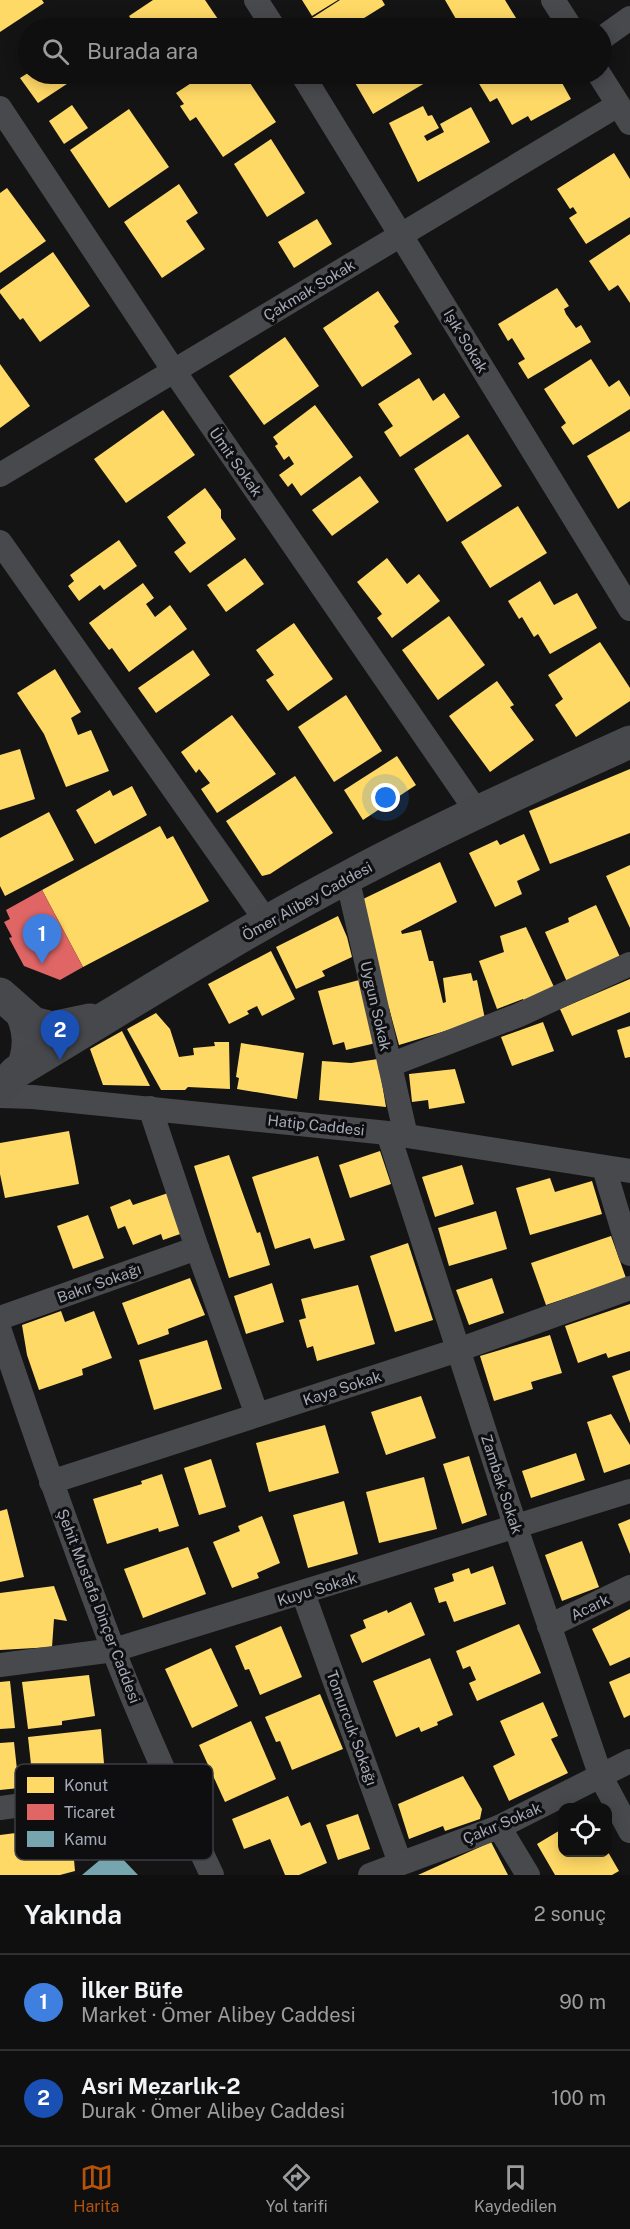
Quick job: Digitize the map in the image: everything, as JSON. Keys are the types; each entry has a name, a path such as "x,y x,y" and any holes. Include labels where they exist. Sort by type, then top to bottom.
{"main road":[{"name":"Ömer Alibey Caddesi","path":"5,1085 111,1015 347,877 477,812 630,742"},
{"path":"5,993 33,1023 52,1028 111,1015"}],"street":[{"path":"256,0 268,18"},
{"path":"553,0 565,18"},
{"path":"612,31 630,18"},
{"name":"Işık Sokak","path":"308,84 630,609"},
{"path":"605,84 624,114"},
{"name":"Ümit Sokak","path":"0,108 174,371 477,812"},
{"name":"Çakmak Sokak","path":"0,475 402,235 624,114"},
{"path":"0,542 267,922"},
{"name":"Uygun Sokak","path":"347,877 390,1065 397,1134"},
{"path":"390,1065 519,1014 630,964"},
{"path":"5,993 22,1022 25,1040 22,1059 5,1085"},
{"name":"Hatip Caddesi","path":"5,1085 33,1097 397,1134 630,1171"},
{"path":"150,1108 257,1415"},
{"name":"Zambak Sokak","path":"397,1134 458,1350 516,1528 601,1777 630,1831"},
{"path":"604,1168 630,1254"},
{"name":"Bakır Sokağı","path":"0,1318 197,1248"},
{"name":"Kaya Sokak","path":"51,1482 458,1350 630,1288"},
{"name":"Şehit Mustafa Dinçer Caddesi","path":"0,1331 51,1482 114,1650 161,1764"},
{"name":"Kuyu Sokak","path":"0,1665 114,1650 630,1491"},
{"name":"Acark","path":"549,1626 630,1587"},
{"name":"Tomurcuk Sokağı","path":"303,1593 400,1863"},
{"name":"Çakır Sokak","path":"370,1875 499,1827 630,1761"},
{"path":"0,1809 15,1807"},
{"path":"499,1827 528,1875"},
{"name":"Şehit Mustafa Dinçer Caddesi","path":"205,1860 212,1875"}],"building: Konut":[{"path":"0,0 42,0 44,3 0,32"},
{"path":"153,0 205,0 217,18 130,18 129,16"},
{"path":"302,0 338,0 312,16"},
{"path":"340,0 382,0 385,5 364,18 312,18"},
{"path":"445,0 505,0 516,18 455,18"},
{"path":"24,84 67,84 38,103"},
{"path":"190,84 251,84 276,122 223,157 196,117 190,121 180,106 184,104 176,93"},
{"path":"356,84 423,84 373,114"},
{"path":"479,84 563,84 571,99 531,121 528,116 512,125 497,98 490,102"},
{"path":"72,105 88,128 64,144 49,121"},
{"path":"423,106 428,116 432,115 439,128 424,136 427,141 444,132 440,124 471,107 490,142 418,182 389,123"},
{"path":"129,109 169,167 109,208 70,150"},
{"path":"271,139 305,193 267,217 234,164"},
{"path":"614,153 630,179 630,217 586,244 569,218 577,213 573,207 570,209 557,189"},
{"path":"179,184 198,213 186,221 205,249 162,278 124,222"},
{"path":"7,188 46,241 0,273 0,193"},
{"path":"317,219 332,244 294,268 278,242"},
{"path":"630,234 630,303 618,285 609,291 589,261"},
{"path":"53,252 90,306 40,342 23,318 20,320 0,290"},
{"path":"557,288 569,306 564,309 566,314 576,328 581,325 591,342 528,379 518,363 525,359 512,338 508,341 498,324"},
{"path":"378,291 399,322 394,326 412,354 362,387 323,328"},
{"path":"285,337 319,386 264,425 229,376"},
{"path":"591,359 609,387 619,380 630,397 630,409 573,445 561,427 566,423 544,389"},
{"path":"0,364 30,406 0,428"},
{"path":"419,378 433,401 444,393 460,417 400,457 384,432 393,426 378,404"},
{"path":"315,405 353,457 301,496 292,483 288,487 279,475 294,464 289,456 284,460 275,446 278,444 273,437"},
{"path":"163,410 195,455 126,503 94,459"},
{"path":"630,431 630,501 618,509 587,456"},
{"path":"468,434 502,486 447,522 414,469"},
{"path":"360,476 379,502 332,536 312,510"},
{"path":"205,488 221,510 221,518 236,539 190,573 174,552 186,543 167,517"},
{"path":"518,506 547,553 490,588 461,542"},
{"path":"119,540 137,566 104,590 100,585 79,601 68,586 74,581 70,575"},
{"path":"245,558 264,584 226,612 207,585"},
{"path":"387,558 407,584 419,574 440,601 392,638 377,618 382,614 357,582"},
{"path":"540,581 554,605 577,593 597,628 550,654 538,634 534,637 522,617 519,619 508,601"},
{"path":"143,583 154,598 146,604 155,617 170,605 187,629 129,672 112,648 109,650 89,623"},
{"path":"449,616 485,665 438,700 402,650"},
{"path":"294,623 333,679 288,711 266,680 274,675 256,650"},
{"path":"600,642 630,688 630,701 576,737 555,705 563,699 548,675"},
{"path":"193,650 210,675 156,713 138,688"},
{"path":"55,669 81,712 71,718 78,735 91,730 109,771 66,787 44,734 17,693"},
{"path":"497,681 514,705 510,707 534,740 490,772 449,716"},
{"path":"346,695 382,751 334,782 298,727"},
{"path":"232,715 276,774 217,813 201,789 210,783 199,769 196,773 181,752"},
{"path":"20,749 35,799 0,810 0,755"},
{"path":"397,756 416,785 363,820 344,790"},
{"path":"630,769 630,833 550,864 529,811"},
{"path":"295,776 333,833 270,874 262,876 226,821"},
{"path":"132,786 147,815 95,844 76,810 110,790 113,796"},
{"path":"49,812 74,860 5,896 0,886 0,838"},
{"path":"160,826 167,839 173,836 209,901 83,967 42,890"},
{"path":"524,834 540,870 517,881 522,894 495,907 469,853 497,840 500,845"},
{"path":"440,862 457,902 401,931 402,934 421,930 429,961 433,961 443,1003 446,1002 443,978 471,973 473,981 477,980 485,1019 399,1045 389,1008 387,1008 361,900"},
{"path":"630,865 630,928 606,876"},
{"path":"596,905 620,957 567,982 545,932 569,922 568,918"},
{"path":"338,916 352,957 322,971 325,976 296,989 276,947"},
{"path":"526,927 554,987 524,1001 523,999 497,1009 479,961 504,952 500,936"},
{"path":"271,951 295,999 262,1016 257,1006 247,1011 249,1014 229,1024 208,984"},
{"path":"630,979 630,1012 572,1036 560,1009"},
{"path":"359,980 376,1043 346,1050 344,1042 333,1045 318,991"},
{"path":"156,1013 170,1029 179,1057 194,1055 193,1048 215,1046 214,1042 229,1042 230,1089 188,1087 185,1090 161,1090 127,1029"},
{"path":"543,1022 554,1051 512,1066 501,1037"},
{"path":"630,1026 630,1057 625,1058 617,1030"},
{"path":"122,1031 150,1086 103,1085 90,1049"},
{"path":"241,1043 304,1053 297,1099 237,1089 239,1078 236,1077"},
{"path":"378,1059 386,1107 319,1100 322,1061 351,1063"},
{"path":"455,1069 465,1103 429,1109 428,1100 412,1102 409,1074"},
{"path":"69,1131 79,1184 5,1198 0,1174 0,1143"},
{"path":"380,1151 391,1184 350,1198 339,1165"},
{"path":"229,1155 257,1233 260,1232 270,1265 229,1278 194,1166"},
{"path":"318,1156 345,1240 314,1249 310,1238 275,1249 252,1177"},
{"path":"462,1165 474,1204 435,1217 422,1177"},
{"path":"550,1178 555,1192 592,1181 602,1214 530,1235 516,1188"},
{"path":"168,1193 183,1233 163,1240 161,1234 133,1245 125,1226 118,1229 110,1207 130,1199 133,1205"},
{"path":"496,1211 507,1249 449,1266 438,1228"},
{"path":"88,1215 104,1258 73,1269 57,1226"},
{"path":"611,1236 626,1278 546,1305 531,1263"},
{"path":"408,1243 433,1320 395,1332 370,1256"},
{"path":"190,1278 205,1315 168,1329 169,1334 138,1345 122,1303"},
{"path":"492,1278 504,1313 469,1325 456,1290"},
{"path":"272,1283 284,1322 246,1334 234,1296"},
{"path":"358,1285 375,1344 317,1361 313,1346 307,1348 299,1320 306,1318 301,1299"},
{"path":"630,1304 630,1351 608,1358 606,1353 578,1363 565,1326"},
{"path":"61,1311 65,1322 94,1311 112,1358 82,1369 83,1375 39,1390 27,1355 22,1325"},
{"path":"550,1335 562,1373 531,1382 533,1389 494,1401 480,1356"},
{"path":"207,1340 222,1389 154,1410 139,1360"},
{"path":"630,1370 630,1423 612,1376"},
{"path":"421,1396 436,1438 386,1455 371,1412"},
{"path":"611,1414 630,1445 630,1464 604,1473 587,1422"},
{"path":"325,1425 339,1473 269,1492 256,1443"},
{"path":"576,1453 585,1480 531,1498 522,1471"},
{"path":"469,1456 487,1515 462,1524 443,1464"},
{"path":"211,1459 226,1507 199,1515 184,1468"},
{"path":"162,1474 179,1526 159,1532 158,1528 107,1544 93,1499 142,1484 141,1481"},
{"path":"424,1477 437,1529 379,1543 366,1492"},
{"path":"344,1501 358,1554 308,1568 293,1515"},
{"path":"7,1509 24,1577 0,1582 0,1511"},
{"path":"262,1516 280,1563 257,1573 259,1578 232,1588 213,1542 240,1531 238,1526"},
{"path":"630,1519 630,1554 618,1524"},
{"path":"582,1541 599,1587 562,1601 545,1555"},
{"path":"188,1547 206,1594 143,1618 124,1569"},
{"path":"493,1566 506,1604 454,1622 446,1601 439,1603 434,1588 454,1581 452,1574 469,1568 471,1574"},
{"path":"54,1586 67,1621 54,1619 52,1647 0,1650 0,1593"},
{"path":"411,1602 425,1635 362,1663 350,1635 366,1628 363,1620 387,1610 388,1613"},
{"path":"630,1609 630,1657 610,1666 592,1629"},
{"path":"519,1624 541,1673 477,1701 469,1683 476,1680 470,1666 463,1669 456,1651"},
{"path":"281,1626 302,1677 260,1695 249,1669 245,1670 235,1646"},
{"path":"211,1648 238,1706 192,1728 165,1669"},
{"path":"430,1658 453,1715 421,1732 419,1727 396,1737 373,1681"},
{"path":"630,1673 630,1715 624,1718 609,1682"},
{"path":"89,1675 95,1716 62,1721 62,1725 28,1729 22,1682"},
{"path":"10,1681 15,1728 0,1729 0,1682"},
{"path":"320,1694 343,1749 292,1770 280,1741 276,1742 265,1717"},
{"path":"543,1702 558,1736 551,1739 568,1773 509,1801 493,1766 515,1755 500,1721"},
{"path":"251,1721 276,1779 225,1802 213,1776 213,1764 208,1764 199,1745"},
{"path":"101,1729 104,1764 31,1764 28,1737"},
{"path":"14,1742 16,1764 15,1788 0,1790 0,1743"},
{"path":"463,1776 482,1809 480,1819 445,1831 443,1826 409,1839 398,1804"},
{"path":"288,1796 301,1826 310,1822 327,1863 299,1875 285,1875 270,1839 244,1849 232,1819"},
{"path":"358,1814 370,1849 338,1860 326,1825"},
{"path":"558,1831 558,1857 611,1857 619,1871 612,1875 555,1875 537,1844"},
{"path":"15,1833 15,1860 74,1860 75,1871 60,1875 0,1875 0,1835"},
{"path":"491,1842 508,1875 418,1875"}],"building: Ticaret":[{"path":"42,890 83,967 60,980 24,966 9,938 12,937 4,922 10,919 6,910"}],"building: Kamu":[{"path":"100,1860 124,1860 138,1875 82,1875"}],"place":[{"name":"İlker Büfe","path":"42,964"},
{"name":"Asri Mezarlık-2","path":"60,1060"}]}
